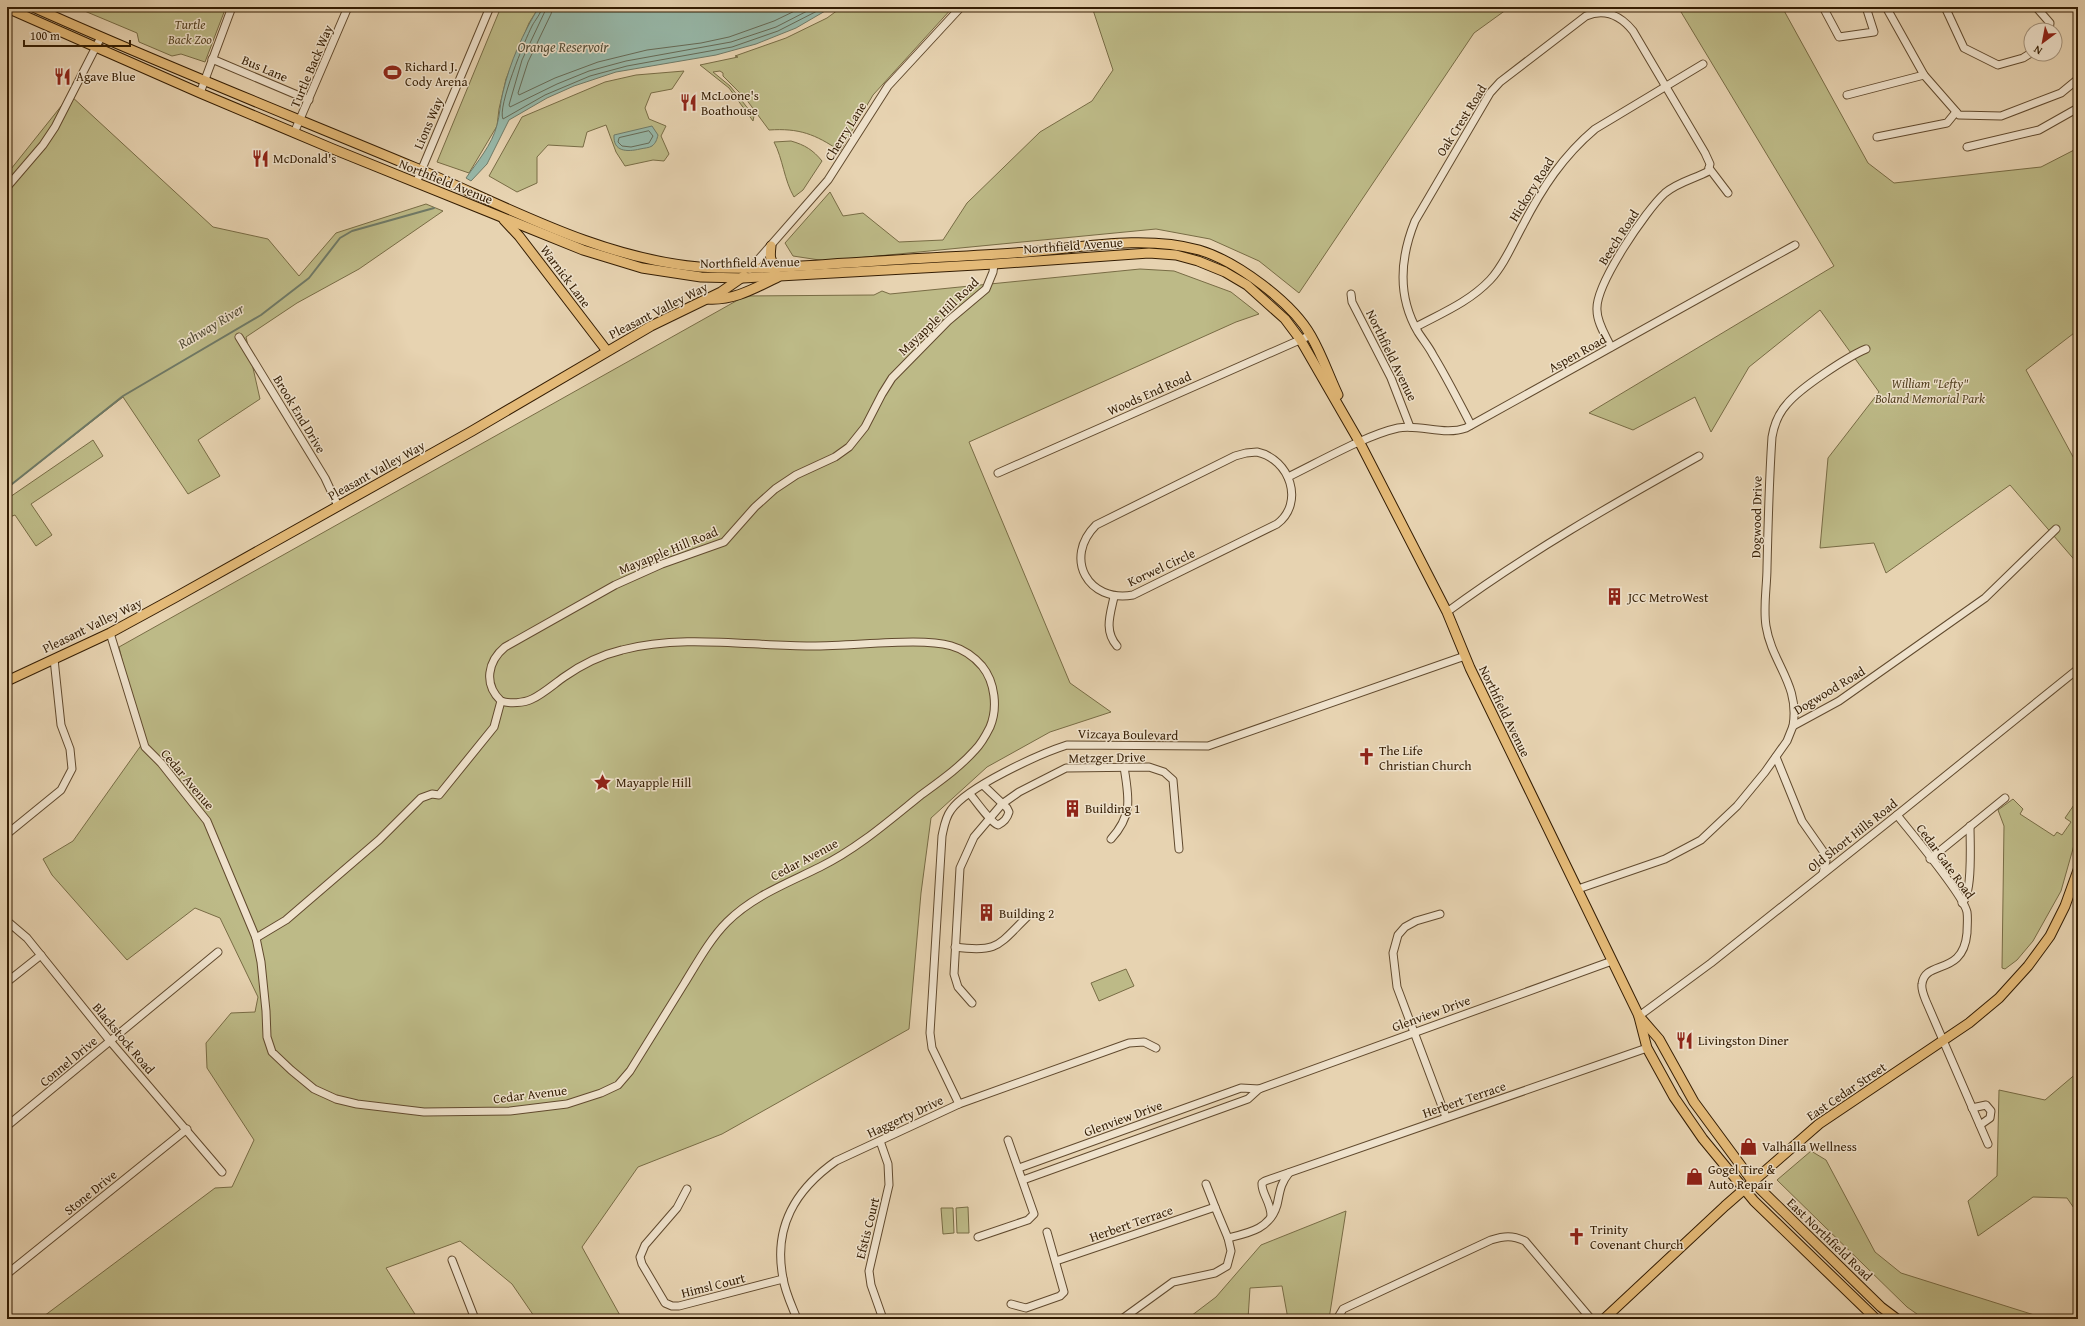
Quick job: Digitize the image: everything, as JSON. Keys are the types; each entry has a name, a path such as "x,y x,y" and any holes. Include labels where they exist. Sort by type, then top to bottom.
{"main road":[{"name":"Northfield Avenue","path":"33,7 204,81 421,170 578,239 630,255 681,265 780,272 994,264 1148,253 1176,255 1198,261 1225,272 1246,285 1285,319 1300,339 1360,443 1447,612 1465,656 1578,889 1625,991"},
{"name":"Northfield Avenue","path":"7,8 200,94 294,133 583,250 642,268 700,277 743,278 780,272 1143,243 1186,247 1204,252 1229,262 1255,279 1285,305 1311,335 1360,443"},
{"path":"523,226 527,216"},
{"name":"Warnick Lane","path":"502,218 519,236 606,351"},
{"path":"706,298 722,300 731,298 780,272 772,264 770,256 771,246"},
{"name":"Pleasant Valley Way","path":"7,681 110,633 472,430 606,351 651,326 721,292 743,278 750,269"},
{"name":"East Cedar Street","path":"1609,1317 1744,1189 1820,1124 1944,1040 1999,998 2028,966 2050,936 2066,906 2078,870"},
{"name":"East Northfield Road","path":"1625,991 1639,1016 1659,1039 1684,1084 1753,1182 1881,1307 1897,1319"},
{"name":"East Northfield Road","path":"1639,1016 1647,1048 1668,1087 1699,1133 1744,1189 1876,1319"},
{"path":"1647,1048 1657,1048 1676,1082 1684,1084"}],"street":[{"path":"200,94 232,7"},
{"name":"Turtle Back Way","path":"294,133 301,120 348,7"},
{"name":"Lions Way","path":"416,182 490,7"},
{"name":"Cherry Lane","path":"750,269 828,180 888,86 961,7"},
{"path":"1823,7 1839,37 1874,32 1866,7"},
{"path":"1886,7 1924,75 1959,115 2001,116 2061,93 2078,79"},
{"path":"1945,7 1964,48 1998,65 2023,58"},
{"path":"2036,7 2049,22"},
{"name":"Oak Crest Road","path":"1471,425 1416,327 1404,295 1403,259 1408,239 1415,221 1490,93 1500,82 1586,16 1601,12 1610,14 1628,25 1705,153 1710,164 1709,168 1728,193"},
{"path":"7,187 43,145 55,127 101,37"},
{"name":"Bus Lane","path":"212,59 309,100"},
{"name":"Hickory Road","path":"1416,327 1460,304 1479,292 1492,279 1504,260 1538,196 1555,170 1580,141 1596,129 1704,64"},
{"path":"1847,95 1924,75"},
{"path":"1967,147 2039,130 2078,108"},
{"path":"1877,137 1947,123 1956,112"},
{"name":"Beech Road","path":"1611,347 1596,310 1603,282 1652,207 1666,193 1680,183 1699,177 1709,171 1709,168"},
{"name":"Aspen Road","path":"1360,443 1390,430 1410,427 1445,431 1459,430 1471,425 1795,245"},
{"name":"Mayapple Hill Road","path":"501,701 492,689 489,668 498,653 505,647 615,585 662,564 724,542 755,507 775,489 796,475 834,457 849,447 865,427 892,378 948,321 986,289 993,272 994,264"},
{"name":"Northfield Avenue","path":"1351,294 1352,302 1391,378 1410,427"},
{"name":"Woods End Road","path":"998,473 1311,335"},
{"name":"Brook End Drive","path":"239,337 325,478 338,506"},
{"name":"Dogwood Drive","path":"1793,726 1795,712 1792,692 1785,674 1775,656 1766,624 1772,438 1778,416 1796,395 1854,354 1866,349"},
{"path":"1288,477 1360,443"},
{"name":"Korwel Circle","path":"1246,453 1267,454 1275,459 1288,477 1292,498 1289,510 1284,519 1277,524 1133,595 1114,597 1099,591 1092,585 1082,567 1082,546 1087,535 1096,525 1235,456 1246,453"},
{"path":"1447,612 1488,582 1615,502 1699,456"},
{"name":"Dogwood Road","path":"1578,889 1664,858 1701,840 1737,806 1776,757 1787,741 1793,726 1839,701 1985,598 2056,528"},
{"path":"1114,597 1108,626 1111,639 1116,646"},
{"name":"Cedar Avenue","path":"110,633 145,747 161,763 207,821 256,938 261,962 267,1037 272,1052 314,1089 336,1099 357,1104 424,1112 510,1111 567,1104 601,1093 618,1085 630,1071 707,947 728,921 767,892 800,875 821,867 876,831 957,767 977,749 985,737 991,725 994,698 991,682 985,669 975,658 961,648 948,644 936,642 875,642 811,646 697,642 646,645 621,650 594,660 566,675 532,699 512,703 501,701"},
{"name":"Vizcaya Boulevard","path":"959,1104 932,1048 930,1032 942,836 950,811 958,802 1002,774 1046,752 1067,745 1208,746 1465,656"},
{"path":"7,834 61,790 72,769 71,755 61,725 54,659"},
{"name":"Old Short Hills Road","path":"1639,1016 1711,963 1897,816 2078,669"},
{"path":"256,938 286,920 380,840 420,798 432,794 439,795 494,726 501,701"},
{"path":"1776,757 1802,821 1823,850 1826,861 1823,873"},
{"path":"1111,839 1121,828 1127,813 1129,800 1124,767"},
{"name":"Metzger Drive","path":"972,1003 958,987 954,974 960,868 974,837 989,817 1002,804 1019,792 1066,768 1149,767 1164,772 1173,780 1179,849"},
{"path":"970,794 993,824 998,825 1002,823 1008,818 1009,812 983,786"},
{"path":"1930,859 2005,798"},
{"name":"Cedar Gate Road","path":"1897,816 1967,911 1967,930 1963,951 1955,960 1934,969 1926,975 1922,984 1926,1002 1944,1040 1951,1061 1988,1144"},
{"path":"1962,903 1965,901 1969,890 1970,826"},
{"path":"1440,914 1416,921 1404,927 1398,935 1393,953 1397,987 1446,1117"},
{"path":"956,947 980,950 998,946 1028,916"},
{"name":"Blackstock Road","path":"7,921 27,938 110,1041 187,1129 222,1172"},
{"name":"Connel Drive","path":"7,1126 218,952"},
{"path":"7,982 41,955"},
{"name":"Glenview Drive","path":"1023,1180 1248,1099 1259,1089 1612,961"},
{"name":"Haggerty Drive","path":"797,1319 783,1279 782,1236 786,1220 799,1194 809,1182 836,1161 959,1104 1129,1043 1144,1042 1156,1048"},
{"name":"Herbert Terrace","path":"1271,1216 1271,1208 1262,1190 1262,1183 1446,1117 1647,1048"},
{"name":"Glenview Drive","path":"1019,1168 1241,1088 1259,1089"},
{"path":"1972,1108 1986,1106 1991,1111 1990,1118 1980,1125"},
{"name":"Stone Drive","path":"7,1274 187,1129"},
{"path":"978,1237 1028,1220 1033,1216 1034,1211 1008,1140"},
{"name":"Efstis Court","path":"880,1141 888,1164 889,1185 869,1271 871,1285 883,1319"},
{"path":"1228,1238 1255,1231 1266,1224 1277,1204 1281,1184 1289,1173"},
{"path":"1122,1319 1173,1282 1216,1273 1227,1266 1231,1251 1228,1238 1206,1184"},
{"name":"Himsl Court","path":"687,1189 677,1208 645,1245 640,1257 642,1264 665,1303 672,1306 679,1306 783,1279"},
{"name":"Herbert Terrace","path":"1056,1261 1215,1207"},
{"path":"1011,1304 1026,1308 1063,1294 1065,1289 1047,1232"},
{"path":"1337,1319 1343,1309 1394,1284 1491,1240 1501,1237 1515,1236 1524,1241 1591,1319"},
{"path":"452,1260 475,1319"}],"green space":[{"name":"Turtle Back Zoo","path":"75,7 226,7 205,62 181,54 172,56 139,42 137,33"},
{"path":"501,7 539,7 529,23 506,79 499,109 497,126 469,173 437,162"},
{"path":"842,7 953,7 873,95 840,151 823,140 806,133 789,130 769,130 746,99 723,76 723,73 720,71 713,72 730,86 754,116 753,121 729,88 700,65 738,57 735,56 786,38 827,18"},
{"path":"1092,7 1510,7 1474,33 1299,293 1259,261 1210,239 1156,229 826,261 793,256 785,243 830,192 843,216 863,213 899,242 943,240 967,203 1040,132 1092,101 1113,70"},
{"name":"William \"Lefty\" Boland Memorial Park","path":"1678,7 1782,7 1868,163 1894,183 2041,167 2078,148 2078,330 2026,370 2078,466 2078,564 2010,485 1886,573 1874,543 1820,548 1828,458 1879,392 1820,310 1749,367 1711,432 1695,397 1633,430 1589,413 1834,266"},
{"path":"684,71 672,89 651,93 645,108 649,119 666,126 661,136 669,154 664,161 653,160 625,166 616,152 606,125 587,132 583,147 548,145 537,157 537,183 517,192 489,176 522,117 605,82 636,75"},
{"path":"70,95 213,227 268,239 299,276 336,233 426,204 443,211 359,269 297,303 246,337 260,399 198,440 220,476 188,494 123,397 7,488 7,174"},
{"path":"791,141 808,148 822,161 803,190 794,197 774,142"},
{"path":"1140,269 1174,271 1231,292 1259,314 1236,322 969,442 1070,683 1111,712 1050,732 987,767 931,818 921,893 909,1029 722,1134 638,1167 582,1247 622,1319 536,1319 512,1284 460,1241 386,1268 418,1319 40,1319 215,1188 232,1187 254,1140 207,1068 206,1043 231,1013 255,1012 258,997 220,918 195,908 127,960 52,875 43,859 73,841 142,744 119,647 745,296 874,295 882,291 890,294"},
{"path":"93,440 103,456 31,504 52,535 36,546 15,515 7,518 7,499"},
{"path":"2013,799 2023,809 2020,814 2054,836 2057,832 2062,835 2071,822 2065,818 2078,799 2078,831 2061,891 2033,941 2017,960 2005,969 2002,968 2004,826 1998,810"},
{"path":"1126,969 1134,986 1099,1001 1091,983"},
{"path":"2078,1072 2078,1214 2067,1198 2033,1197 1978,1236 1968,1201 1997,1176 1999,1090 2045,1100"},
{"path":"1811,1151 1826,1160 1875,1252 1901,1273 2047,1319 1924,1319 1907,1307 1777,1180"},
{"path":"968,1207 969,1233 957,1233 956,1208"},
{"path":"941,1208 953,1208 954,1233 943,1234"},
{"path":"1346,1211 1329,1319 1288,1319 1282,1286 1250,1288 1248,1319 1187,1319 1216,1297 1261,1245"}],"water":[{"name":"Orange Reservoir","path":"539,7 832,7 796,28 756,44 716,55 616,72 574,86 547,98 509,120 487,164 471,181 466,178 484,153 495,132 509,70 522,37"},
{"path":"652,126 658,135 651,147 635,150 622,150 618,148 614,141 614,135"}],"waterway":[{"name":"Rahway River","path":"7,488 123,396 261,315 309,278 340,238 352,231 434,208"}],"place":[{"name":"Richard J. Cody Arena","path":"392,73"},
{"name":"Agave Blue","path":"63,76"},
{"name":"McLoone's Boathouse","path":"688,102"},
{"name":"McDonald's","path":"260,158"},
{"name":"JCC MetroWest","path":"1615,597"},
{"name":"The Life Christian Church","path":"1366,757"},
{"name":"Mayapple Hill","path":"603,782"},
{"name":"Building 1","path":"1072,808"},
{"name":"Building 2","path":"986,913"},
{"name":"Livingston Diner","path":"1685,1040"},
{"name":"Valhalla Wellness","path":"1749,1146"},
{"name":"Gogel Tire & Auto Repair","path":"1695,1176"},
{"name":"Trinity Covenant Church","path":"1577,1236"}]}
